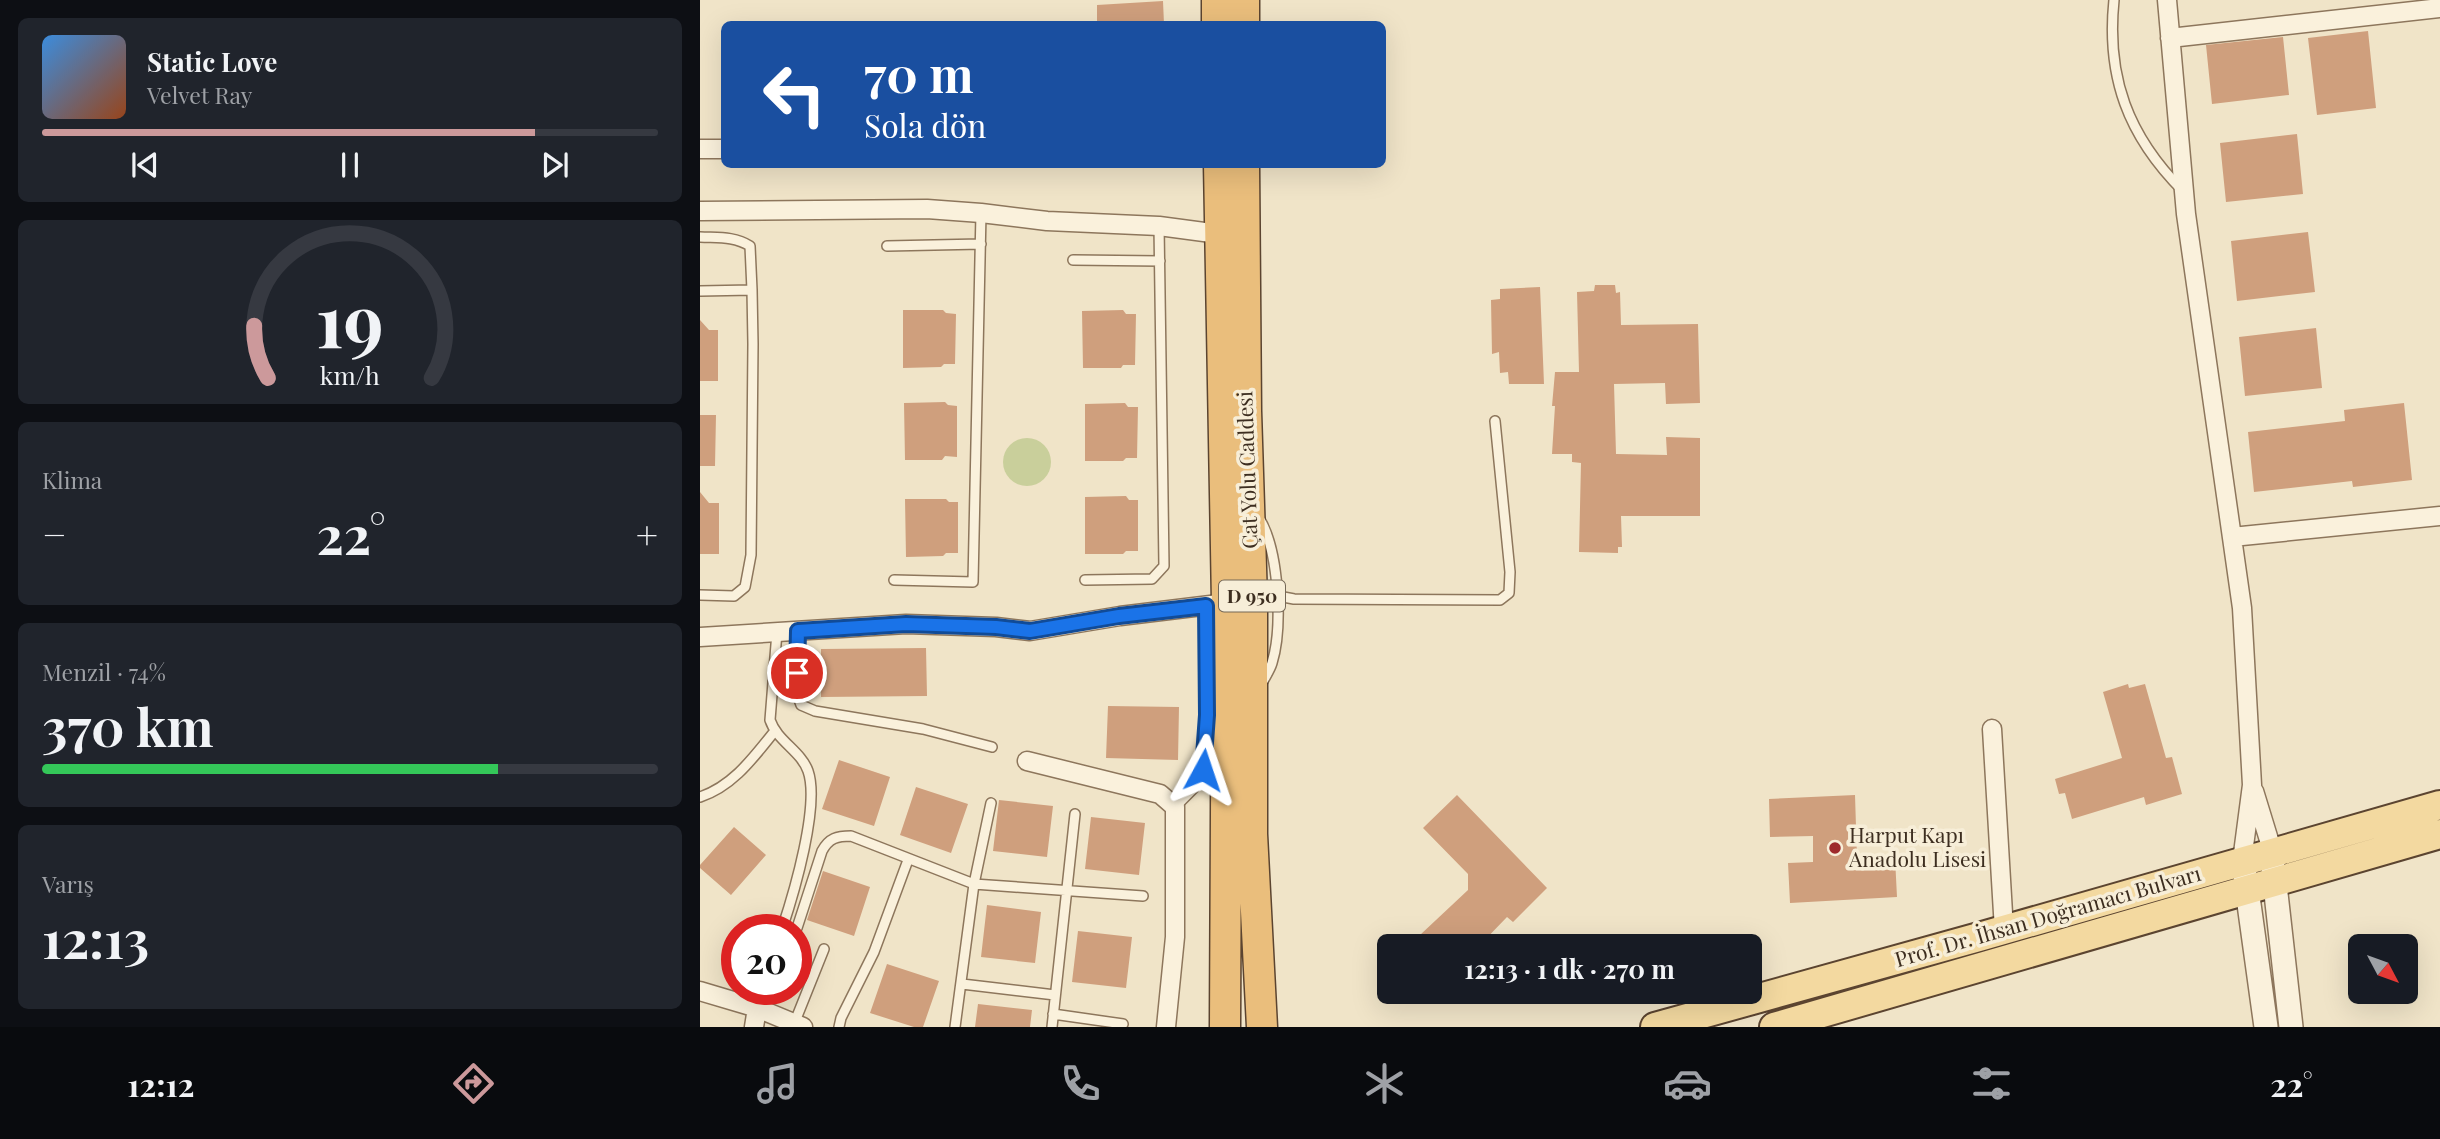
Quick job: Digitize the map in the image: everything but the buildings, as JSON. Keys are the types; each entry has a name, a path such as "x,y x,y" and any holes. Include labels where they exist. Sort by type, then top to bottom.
{"highway":[{"path":"1217,0 1217,21"},
{"path":"1244,0 1244,21"},
{"name":"Çat Yolu Caddesi","path":"1219,168 1217,604 1225,1027"},
{"name":"Çat Yolu Caddesi","path":"1244,168 1246,411 1252,599 1252,834 1262,1027"}],"main road":[{"name":"Prof. Dr. İhsan Doğramacı Bulvarı","path":"1656,1027 2440,805"},
{"name":"Prof. Dr. İhsan Doğramacı Bulvarı","path":"1774,1027 2440,834"}],"street":[{"path":"2166,0 2184,192 2242,608 2252,785 2242,861 2260,885 2291,1027"},
{"path":"2170,38 2440,8"},
{"path":"700,149 721,149"},
{"path":"700,211 928,209 981,212 1047,221 1159,226 1219,233"},
{"path":"2232,537 2440,516"},
{"path":"700,637 906,624 1030,631 1119,616 1217,604"},
{"path":"1992,729 2004,930"},
{"path":"1027,761 1160,794 1175,807 1175,937 1166,1027"},
{"path":"2252,785 2273,853 2260,885 2266,1027"},
{"path":"700,991 799,1025"},
{"path":"754,1027 757,1009"}],"lane":[{"path":"2114,0 2113,54 2125,106 2153,158 2184,192"},
{"path":"894,580 973,582 981,212"},
{"path":"1085,580 1152,579 1164,566 1159,226"},
{"path":"700,237 740,239 750,246 753,344 751,555 745,587 734,596 700,595"},
{"path":"887,246 981,244"},
{"path":"1073,260 1160,261"},
{"path":"700,291 752,290"},
{"path":"1278,596 1294,599 1500,600 1509,593 1510,572 1495,421"},
{"path":"1249,501 1267,530 1278,596 1278,626 1272,665 1252,699"},
{"path":"1175,807 1194,788 1203,770 1217,604"},
{"path":"798,631 797,694 801,705 815,711 923,729 992,747"},
{"path":"776,632 770,720 774,732 807,768 813,795 795,889 787,914"},
{"path":"700,797 716,792 747,766 774,732"},
{"path":"955,1027 974,884 991,803"},
{"path":"1052,1027 1075,814"},
{"path":"802,914 827,842 838,836 851,836 974,884 1143,896"},
{"path":"839,1027 874,952 908,860"},
{"path":"799,1025 824,949"},
{"path":"962,984 1055,995"},
{"path":"757,1009 758,1005"},
{"path":"1053,1014 1123,1024"}],"green space":[{"path":"1027,438 1044,445 1051,462 1044,479 1027,486 1010,479 1003,462 1010,445"}],"place":[{"name":"Harput Kapı Anadolu Lisesi","path":"1835,848"}],"route":[{"path":"797,673 798,631 906,624 1030,631 1119,616 1206,606 1207,734 1203,770"}]}
